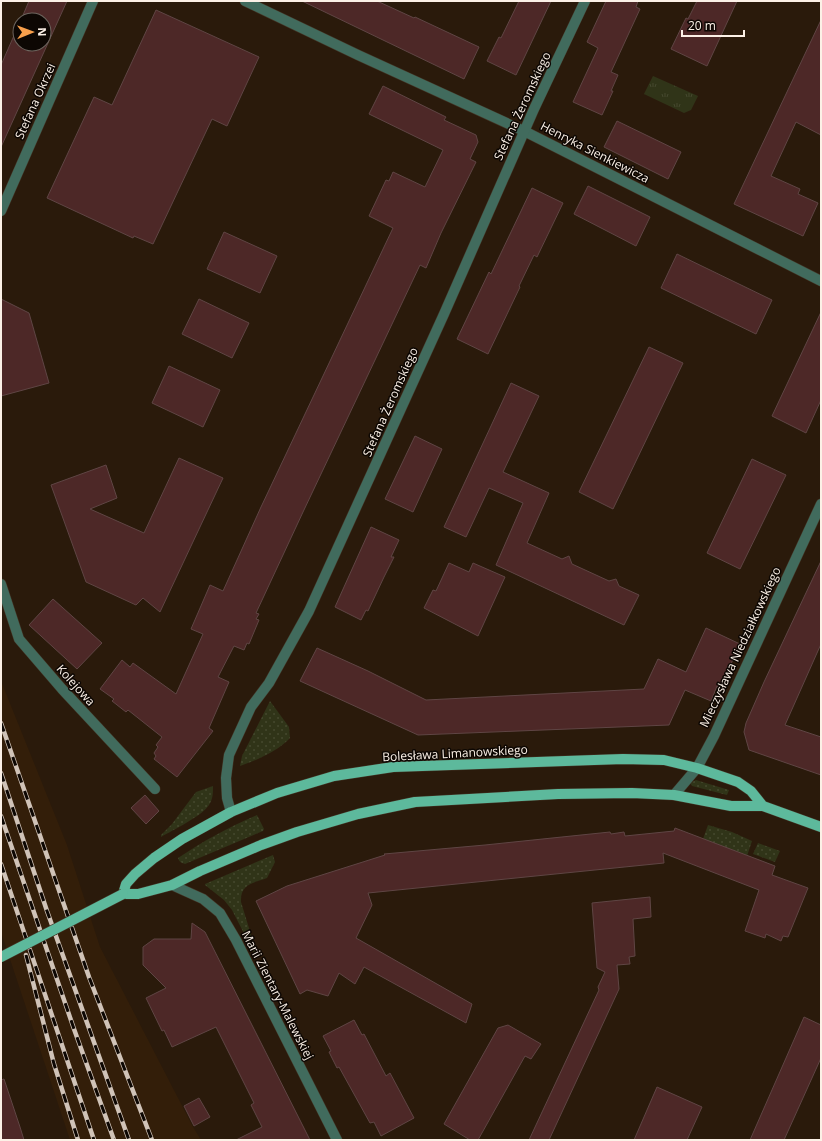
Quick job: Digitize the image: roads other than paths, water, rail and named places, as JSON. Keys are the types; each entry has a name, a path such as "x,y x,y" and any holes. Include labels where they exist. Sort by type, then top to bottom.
{"main road":[{"name":"Bolesława Limanowskiego","path":"123,894 126,884 135,874 154,858 182,839 231,812 277,793 334,776 393,767 623,758 664,760 697,768 738,782 751,791 763,806"},
{"path":"1,957 123,894 138,894 172,885 200,871 297,832 358,814 415,802 558,794 632,793 674,795 731,806 763,806 821,827"}],"street":[{"name":"Stefana Okrzei","path":"1,211 93,1"},
{"name":"Henryka Sienkiewicza","path":"245,1 358,55 524,131 821,281"},
{"name":"Stefana Żeromskiego","path":"231,812 227,798 226,778 230,755 251,707 269,683 309,611 444,314 524,131 585,1"},
{"name":"Mieczysława Niedziałkowskiego","path":"674,795 697,768 717,729 821,504"},
{"name":"Kolejowa","path":"1,584 19,639 62,689 155,789"},
{"name":"Marii Zientary-Malewskiej","path":"172,885 203,899 220,913 236,940 337,1140"}],"railway":[{"path":"1,723 89,977 152,1140"},
{"path":"1,773 47,911 129,1140"},
{"path":"1,816 74,1029 114,1140"},
{"path":"1,864 94,1140"},
{"path":"26,955 54,1064 78,1140"}]}
